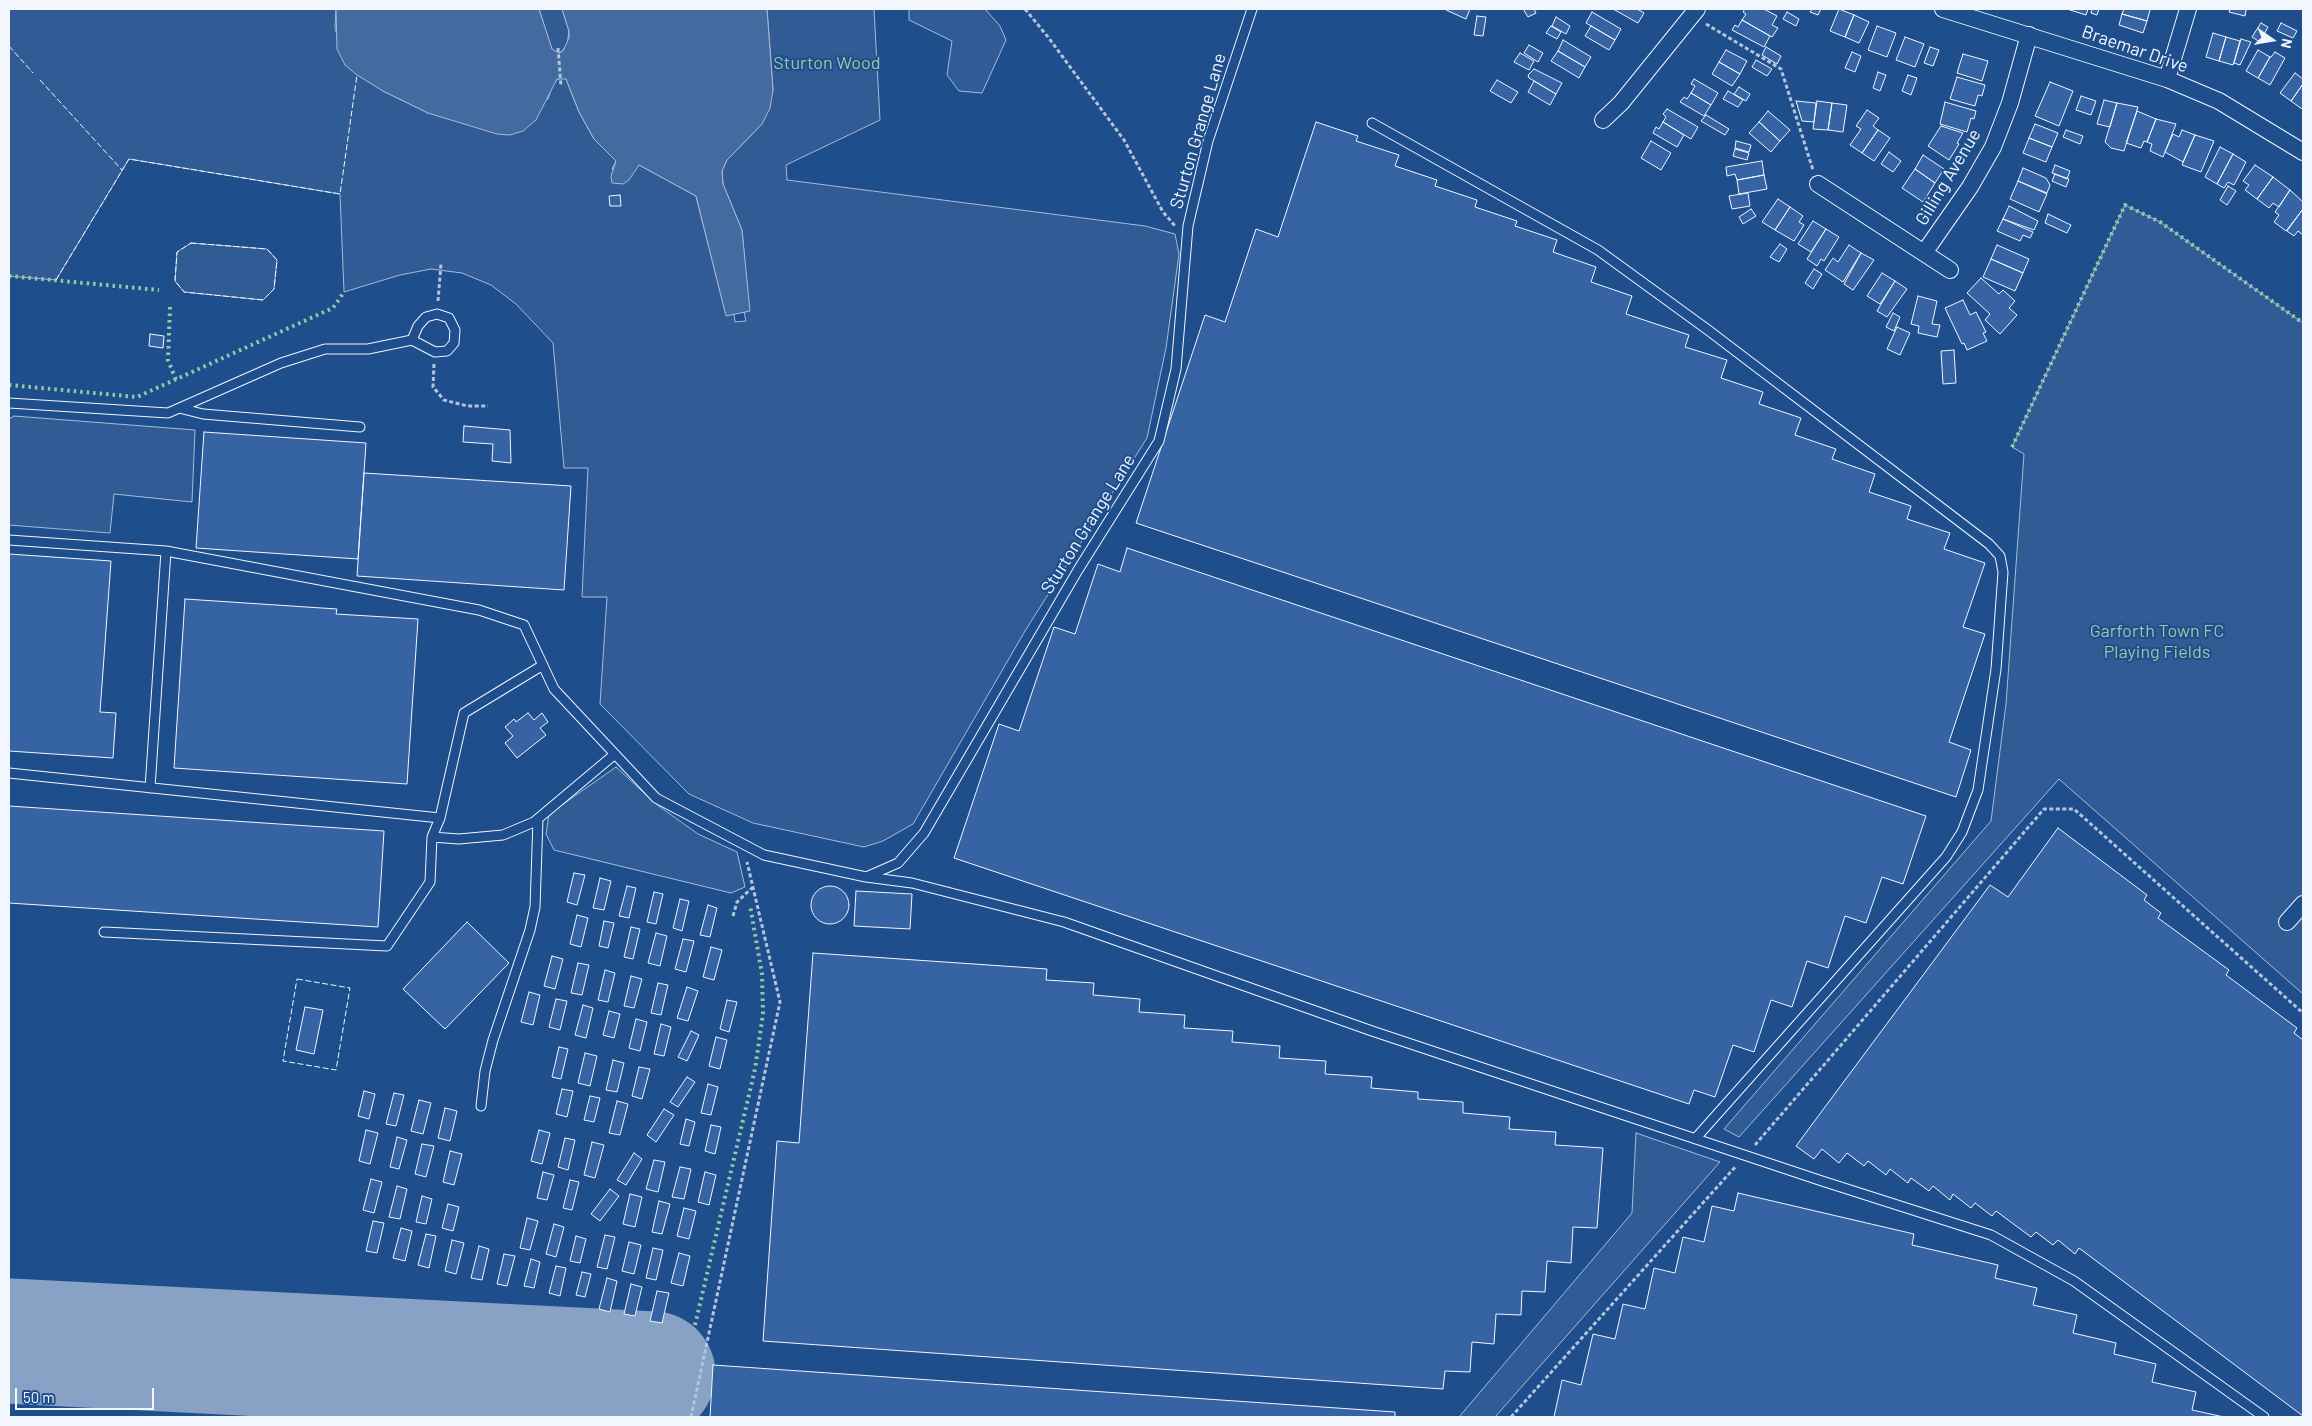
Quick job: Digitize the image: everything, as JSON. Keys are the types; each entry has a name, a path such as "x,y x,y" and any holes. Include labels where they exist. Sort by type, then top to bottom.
{"street":[{"name":"Braemar Drive","path":"1943,9 2166,79 2236,110 2303,152"},
{"path":"2166,79 2188,9"},
{"path":"1603,120 1622,103 1695,12"},
{"name":"Gilling Avenue","path":"1924,253 1970,187 1993,147 2010,103 2029,35"},
{"path":"1818,184 1950,270"},
{"path":"2287,922 2303,904"}],"lane":[{"name":"Sturton Grange Lane","path":"866,877 898,863 924,833 1078,570 1159,441 1176,369 1187,239 1208,141 1252,9"},
{"path":"1372,123 1598,250 1708,330 1990,544 2000,556 2003,572 1996,669 1981,774 1974,804 1962,832 1946,857 1695,1139"},
{"path":"9,403 168,413 281,363 325,349 368,350 412,340 435,352 446,351 454,343 455,330 448,318 437,314 426,317 418,326 412,340"},
{"path":"179,408 203,414 360,427"},
{"path":"9,540 166,551 479,610 524,625 554,689 656,798 764,855 866,877 912,884 1064,922 1372,1031 1745,1156 1991,1235 2074,1281 2264,1417"},
{"path":"150,788 166,551"},
{"path":"104,932 387,946 430,882 432,837 440,818 464,713 543,665"},
{"path":"432,837 459,839 503,835 538,820 615,754"},
{"path":"9,773 440,818"},
{"path":"481,1106 485,1071 491,1048 528,937 535,907 538,820"}],"path":[{"path":"1025,9 1119,132 1163,212 1187,239"},
{"path":"1695,12 1781,69 1818,184"},
{"path":"558,48 562,86"},
{"path":"437,314 441,264"},
{"path":"435,352 433,387 444,400 467,406 488,406"},
{"path":"1511,1417 1745,1156 2044,809 2074,809 2303,1012"},
{"path":"691,1417 780,1002 743,844"},
{"path":"733,916 737,902 753,887"}],"shaded area":[{"path":"9,9 336,9 335,28 345,65 383,91 428,113 548,99 553,84 558,79 566,79 579,112 594,139 616,161 612,169 639,165 696,196 726,315 734,314 735,322 746,321 744,312 749,311 742,230 723,184 722,171 727,160 762,124 773,90 767,9 874,9 880,120 786,165 787,180 1145,226 1175,234 1179,254 1166,348 1147,438 1025,631 913,824 883,841 864,847 753,823 689,794 600,704 607,597 582,597 588,468 564,468 553,343 516,304 491,285 462,273 431,269 400,275 344,292 340,194 129,159 56,280 9,276"},
{"path":"336,9 539,9 552,49 559,53 563,51 569,38 569,31 562,9 767,9 773,90 770,108 762,124 727,160 722,171 723,184 742,230 750,311 726,316 696,196 639,165 629,180 623,184 612,183 611,176 616,161 594,139 579,112 566,79 557,79 536,120 523,131 510,135 497,134 428,113 383,91 345,65 337,49"},
{"path":"539,9 562,9 569,31 567,45 561,52 557,53 552,50"},
{"name":"Sturton Wood","path":"909,9 985,9 1000,26 1006,40 982,93 959,91 947,75 952,41 909,20"},
{"name":"Garforth Town FC Playing Fields","path":"2125,205 2160,222 2303,323 2303,994 2059,779 1739,1137 1724,1129 1991,821 2006,704 2024,454 2012,447"},
{"path":"191,243 267,249 277,260 274,289 263,300 184,292 175,281 177,252"},
{"path":"14,416 195,430 192,502 114,494 110,533 9,525 9,419"},
{"path":"616,767 656,804 698,834 737,852 745,887 731,893 554,850 546,834 549,814"},
{"path":"1636,1133 1720,1162 1495,1417 1459,1417 1632,1213"}],"building":[{"path":"1447,9 1470,9 1466,19"},
{"path":"1523,9 1534,9 1536,13 1528,17"},
{"path":"1613,9 1637,9 1644,13 1638,23"},
{"path":"1745,9 1764,9 1777,16 1772,25 1778,28 1772,37 1742,20 1746,14 1743,12"},
{"path":"1812,9 1821,9 1818,15 1810,12"},
{"path":"1839,9 1854,15 1845,37 1830,31"},
{"path":"2067,9 2088,9 2086,15"},
{"path":"2092,9 2099,9 2097,15 2091,13"},
{"path":"2124,9 2150,10 2147,21 2122,14"},
{"path":"2230,9 2249,9 2246,10 2245,16 2229,12"},
{"path":"1592,12 1621,29 1615,40 1586,23"},
{"path":"1787,12 1799,19 1796,26 1783,19"},
{"path":"2122,14 2147,21 2143,33 2119,25"},
{"path":"1854,15 1869,22 1859,43 1845,37"},
{"path":"1477,16 1486,17 1483,36 1474,35"},
{"path":"1556,17 1570,26 1566,34 1552,26"},
{"path":"1742,20 1770,36 1764,47 1732,30 1735,25 1738,27"},
{"path":"2261,23 2268,27 2260,42 2252,37"},
{"path":"2281,23 2297,31 2293,38 2277,31"},
{"path":"1551,26 1561,32 1557,39 1546,33"},
{"path":"1591,26 1615,40 1609,50 1585,36"},
{"path":"1877,26 1896,33 1887,57 1868,50"},
{"path":"2213,33 2226,37 2219,61 2206,57"},
{"path":"1905,37 1924,44 1915,67 1896,60"},
{"path":"2226,37 2240,41 2233,65 2219,61"},
{"path":"2241,39 2251,42 2240,65 2234,63"},
{"path":"1563,40 1591,57 1585,67 1558,51"},
{"path":"1529,45 1543,53 1538,62 1524,53"},
{"path":"1766,47 1781,56 1777,64 1762,55"},
{"path":"1930,47 1939,50 1933,66 1924,63"},
{"path":"1726,50 1747,61 1740,74 1719,62"},
{"path":"2258,50 2270,57 2258,78 2246,71"},
{"path":"1558,51 1585,67 1579,78 1551,61"},
{"path":"1852,52 1861,56 1855,72 1845,68"},
{"path":"2275,52 2285,58 2270,85 2258,78"},
{"path":"1520,53 1534,61 1529,70 1514,62"},
{"path":"1963,54 1988,61 1982,81 1957,73"},
{"path":"1756,60 1772,69 1767,76 1752,67"},
{"path":"1719,62 1740,74 1732,86 1712,74"},
{"path":"1534,69 1562,83 1556,94 1529,78 1528,75"},
{"path":"1878,72 1886,75 1880,91 1873,88"},
{"path":"2295,73 2303,79 2303,84 2291,101 2280,93"},
{"path":"1908,75 1917,78 1911,95 1902,91"},
{"path":"1957,77 1985,85 1982,96 1978,95 1975,106 1950,99"},
{"path":"1694,79 1718,93 1711,105 1691,93 1695,86 1691,84"},
{"path":"1497,80 1518,92 1511,103 1490,91"},
{"path":"1534,81 1556,94 1550,105 1528,92"},
{"path":"2050,82 2073,91 2059,126 2035,116"},
{"path":"2303,84 2303,108 2302,109 2291,101"},
{"path":"1739,87 1750,94 1746,101 1734,94"},
{"path":"1728,91 1743,100 1738,107 1723,99"},
{"path":"1691,93 1711,105 1704,116 1680,102 1684,97 1687,99"},
{"path":"2081,96 2096,101 2091,115 2076,110"},
{"path":"2104,100 2117,103 2110,127 2097,124"},
{"path":"1796,101 1816,103 1814,122 1802,121"},
{"path":"1817,101 1832,103 1828,130 1813,129"},
{"path":"1945,102 1976,111 1974,119 1971,118 1967,132 1940,124"},
{"path":"1832,103 1847,105 1843,132 1828,130"},
{"path":"2117,103 2138,107 2124,151 2111,148 2105,142"},
{"path":"1667,109 1698,127 1691,139 1663,122 1666,117 1663,114"},
{"path":"1867,110 1879,118 1873,126 1878,130 1862,153 1850,145 1861,129 1856,126"},
{"path":"1768,111 1790,130 1780,141 1759,122"},
{"path":"2137,111 2156,119 2147,142 2144,141 2141,148 2126,143"},
{"path":"1706,115 1729,129 1725,135 1701,121"},
{"path":"2156,119 2176,124 2163,157 2150,151 2152,144 2147,142"},
{"path":"1316,122 1358,136 1356,141 1399,155 1395,166 1437,180 1435,186 1477,200 1475,207 1517,221 1515,226 1557,240 1553,252 1596,267 1591,282 1632,296 1626,314 1689,335 1685,347 1727,360 1721,378 1763,392 1759,404 1801,418 1795,435 1836,449 1832,459 1875,474 1869,492 1911,506 1907,519 1950,533 1944,549 1985,563 1963,627 1985,634 1949,742 1971,750 1956,797 1136,523 1205,315 1225,322 1256,229 1278,237"},
{"path":"1663,122 1684,135 1677,147 1653,133 1656,127 1659,129"},
{"path":"1759,122 1780,141 1771,152 1749,133"},
{"path":"2035,124 2058,133 2052,147 2029,138"},
{"path":"1941,126 1963,133 1957,143 1959,144 1949,160 1928,146"},
{"path":"1878,130 1890,138 1874,161 1862,153"},
{"path":"2066,130 2083,136 2080,144 2063,137"},
{"path":"2182,130 2195,135 2183,162 2165,152 2173,134 2179,137"},
{"path":"2195,135 2214,141 2201,172 2182,165"},
{"path":"2029,138 2052,147 2046,162 2023,153"},
{"path":"1651,141 1671,153 1661,170 1641,158"},
{"path":"1736,141 1751,145 1749,152 1735,148"},
{"path":"2220,147 2233,154 2217,184 2205,177"},
{"path":"1735,149 1749,153 1747,160 1733,156"},
{"path":"1889,152 1901,161 1893,172 1881,164"},
{"path":"2233,154 2246,162 2234,185 2228,182 2224,188 2217,184"},
{"path":"1923,155 1944,169 1935,183 1915,169"},
{"path":"1762,161 1764,175 1737,180 1735,174 1727,176 1726,167"},
{"path":"2055,165 2070,171 2067,179 2052,173"},
{"path":"2255,165 2273,177 2257,199 2245,190 2249,185 2243,181"},
{"path":"2023,168 2046,178 2050,185 2047,193 2018,181"},
{"path":"1915,169 1935,183 1923,202 1902,188"},
{"path":"2055,174 2069,179 2066,187 2052,181"},
{"path":"1764,175 1767,189 1739,194 1737,180"},
{"path":"2273,177 2290,190 2279,207 2273,203 2269,208 2257,199"},
{"path":"2018,181 2047,194 2039,212 2010,199"},
{"path":"2228,186 2236,191 2227,205 2220,200"},
{"path":"2290,190 2303,202 2303,209 2286,231 2274,222 2279,215 2275,212"},
{"path":"1748,193 1750,206 1732,209 1729,196"},
{"path":"620,195 621,206 610,206 609,196"},
{"path":"1778,199 1790,207 1775,230 1762,222"},
{"path":"2009,206 2038,221 2034,230 2003,219"},
{"path":"1790,207 1803,216 1799,222 1804,225 1794,241 1775,230"},
{"path":"1751,209 1756,216 1743,224 1739,217"},
{"path":"2303,209 2303,235 2298,231 2294,236 2287,231"},
{"path":"2048,214 2071,225 2067,233 2045,223"},
{"path":"2003,219 2033,232 2030,238 2023,235 2020,241 1997,231"},
{"path":"1813,221 1826,229 1811,252 1798,244"},
{"path":"1826,229 1839,237 1824,261 1821,259 1817,266 1807,259"},
{"path":"1780,244 1787,249 1779,262 1770,257"},
{"path":"1849,245 1861,253 1843,282 1825,270 1833,258 1838,262"},
{"path":"1997,245 2029,259 2023,273 1991,259"},
{"path":"1861,253 1874,260 1853,290 1844,284"},
{"path":"1991,259 2023,273 2015,291 1983,277"},
{"path":"1814,269 1822,274 1813,289 1805,283"},
{"path":"1882,273 1895,281 1880,304 1867,296"},
{"path":"1981,278 1999,294 2003,290 2015,301 2009,308 2017,315 2000,334 1985,320 1990,314 1967,293"},
{"path":"1895,281 1907,289 1887,317 1877,311"},
{"path":"1918,296 1937,301 1932,324 1940,325 1937,337 1918,333 1919,326 1911,324"},
{"path":"1963,300 1970,315 1976,312 1986,332 1983,333 1987,341 1967,350 1964,343 1962,344 1945,308"},
{"path":"1893,313 1900,317 1894,331 1886,327"},
{"path":"1897,327 1910,333 1900,355 1887,349"},
{"path":"150,334 164,336 163,348 149,346"},
{"path":"1954,350 1956,383 1943,384 1941,351"},
{"path":"464,426 510,430 511,463 492,461 493,444 463,442"},
{"path":"204,432 366,443 358,559 196,548"},
{"path":"364,473 571,486 564,590 357,576"},
{"path":"1127,548 1926,816 1903,884 1882,877 1866,923 1845,916 1828,968 1807,961 1792,1007 1771,1000 1754,1052 1733,1045 1715,1097 1694,1090 1689,1104 954,858 999,724 1019,731 1054,627 1075,634 1098,564 1120,572"},
{"path":"9,554 111,561 100,712 116,713 113,758 9,751"},
{"path":"185,599 337,609 336,614 418,619 407,784 174,768"},
{"path":"528,713 534,720 542,713 548,722 540,728 546,735 517,758 505,743 513,736 505,727 514,719 516,722"},
{"path":"9,806 384,831 378,927 9,903"},
{"path":"2058,828 2147,895 2144,900 2161,913 2158,918 2229,970 2226,975 2297,1028 2294,1033 2303,1040 2303,1416 2079,1248 2075,1254 2058,1240 2053,1245 2036,1232 2031,1237 1996,1211 1992,1216 1975,1203 1971,1208 1953,1194 1950,1200 1933,1186 1929,1191 1911,1178 1908,1183 1890,1169 1886,1175 1868,1161 1864,1166 1847,1153 1839,1163 1822,1149 1814,1159 1796,1146 1990,885 2008,897"},
{"path":"574,873 585,875 577,905 567,902"},
{"path":"600,878 611,881 604,910 593,908"},
{"path":"627,886 636,888 629,918 619,916"},
{"path":"830,886 844,891 849,905 844,919 830,924 816,919 811,905 816,891"},
{"path":"856,891 912,894 910,929 854,926"},
{"path":"654,892 663,894 656,924 647,922"},
{"path":"680,899 689,901 682,931 673,928"},
{"path":"708,905 717,908 710,937 700,935"},
{"path":"577,915 588,918 581,947 570,944"},
{"path":"604,921 614,923 608,948 599,946"},
{"path":"467,922 509,963 445,1029 403,989"},
{"path":"631,927 640,929 633,959 624,957"},
{"path":"656,933 667,936 660,966 648,963"},
{"path":"683,939 694,941 686,972 675,969"},
{"path":"711,947 722,950 714,980 703,977"},
{"path":"813,953 1047,969 1046,980 1094,983 1093,995 1140,999 1139,1012 1185,1015 1184,1028 1233,1031 1232,1042 1280,1046 1279,1058 1326,1061 1325,1074 1372,1077 1371,1088 1418,1092 1418,1099 1463,1102 1463,1113 1510,1117 1509,1129 1556,1132 1555,1145 1603,1148 1597,1228 1573,1227 1571,1263 1547,1261 1545,1292 1522,1291 1521,1315 1496,1314 1494,1344 1472,1342 1470,1372 1445,1371 1443,1389 763,1341 777,1141 799,1143"},
{"path":"552,956 563,959 555,989 544,986"},
{"path":"578,963 589,965 582,995 571,993"},
{"path":"605,970 615,973 608,1002 598,1000"},
{"path":"631,976 642,979 634,1008 624,1006"},
{"path":"658,983 668,985 661,1015 651,1013"},
{"path":"687,987 698,991 688,1021 677,1018"},
{"path":"529,992 540,995 533,1025 521,1022"},
{"path":"556,999 567,1001 560,1030 549,1027"},
{"path":"727,1000 737,1002 729,1032 720,1029"},
{"path":"583,1005 593,1008 586,1038 575,1035"},
{"path":"305,1007 323,1010 314,1054 296,1050"},
{"path":"609,1011 620,1014 614,1038 603,1035"},
{"path":"636,1019 647,1022 640,1051 629,1048"},
{"path":"661,1024 671,1027 664,1056 654,1054"},
{"path":"691,1031 699,1035 687,1061 678,1057"},
{"path":"716,1037 727,1040 720,1069 709,1066"},
{"path":"559,1047 568,1049 561,1079 552,1077"},
{"path":"585,1053 597,1056 590,1086 578,1083"},
{"path":"613,1060 624,1063 617,1092 606,1090"},
{"path":"639,1067 650,1069 642,1099 632,1096"},
{"path":"687,1077 695,1082 678,1107 670,1102"},
{"path":"708,1084 718,1087 711,1115 701,1113"},
{"path":"562,1089 573,1091 567,1117 556,1114"},
{"path":"364,1091 375,1094 369,1119 358,1116"},
{"path":"394,1093 404,1095 396,1126 386,1124"},
{"path":"590,1096 600,1098 594,1122 584,1120"},
{"path":"419,1100 431,1103 423,1134 411,1131"},
{"path":"617,1101 628,1104 620,1135 609,1133"},
{"path":"445,1108 457,1111 450,1141 438,1138"},
{"path":"664,1109 674,1115 656,1142 647,1135"},
{"path":"686,1119 695,1122 689,1146 680,1144"},
{"path":"711,1125 721,1127 715,1154 705,1151"},
{"path":"366,1130 378,1133 370,1164 359,1161"},
{"path":"539,1130 550,1133 542,1164 531,1161"},
{"path":"397,1137 407,1140 399,1169 390,1167"},
{"path":"565,1138 575,1140 568,1170 558,1167"},
{"path":"592,1142 604,1145 595,1178 584,1175"},
{"path":"422,1144 434,1146 426,1177 415,1174"},
{"path":"450,1151 462,1154 454,1185 443,1182"},
{"path":"634,1153 642,1159 626,1185 617,1180"},
{"path":"654,1160 665,1162 658,1192 646,1189"},
{"path":"680,1167 691,1169 684,1199 672,1197"},
{"path":"543,1172 554,1175 547,1200 537,1198"},
{"path":"705,1172 716,1175 709,1205 698,1202"},
{"path":"371,1179 382,1182 374,1213 363,1210"},
{"path":"570,1180 579,1182 572,1210 563,1208"},
{"path":"397,1186 407,1189 400,1219 389,1217"},
{"path":"610,1189 619,1196 600,1221 591,1214"},
{"path":"1738,1193 1914,1234 1912,1245 1998,1265 1995,1278 2037,1288 2033,1305 2077,1315 2073,1333 2116,1343 2114,1354 2156,1364 2152,1382 2196,1392 2192,1410 2224,1417 1554,1417 1562,1380 1581,1385 1593,1334 1615,1339 1623,1304 1645,1309 1654,1268 1675,1273 1683,1237 1704,1242 1712,1206 1734,1211"},
{"path":"630,1194 642,1197 635,1227 623,1224"},
{"path":"422,1196 432,1199 426,1224 416,1222"},
{"path":"659,1201 670,1204 662,1234 652,1232"},
{"path":"448,1204 459,1207 453,1231 442,1228"},
{"path":"684,1208 696,1211 689,1239 677,1236"},
{"path":"527,1218 538,1221 530,1250 520,1248"},
{"path":"373,1221 384,1223 377,1253 366,1251"},
{"path":"554,1224 564,1227 556,1257 546,1254"},
{"path":"401,1228 412,1231 405,1261 393,1258"},
{"path":"426,1234 436,1236 429,1268 418,1265"},
{"path":"605,1235 615,1237 607,1269 597,1267"},
{"path":"576,1236 586,1239 580,1263 570,1261"},
{"path":"452,1240 464,1243 456,1274 445,1271"},
{"path":"629,1242 641,1245 634,1274 622,1271"},
{"path":"479,1246 489,1249 482,1280 471,1278"},
{"path":"653,1248 663,1250 656,1280 646,1278"},
{"path":"679,1253 690,1256 683,1286 671,1283"},
{"path":"504,1254 515,1256 507,1286 497,1284"},
{"path":"531,1259 540,1262 534,1288 524,1286"},
{"path":"556,1266 566,1268 560,1296 549,1293"},
{"path":"582,1272 591,1274 585,1297 576,1295"},
{"path":"607,1278 617,1281 610,1312 599,1309"},
{"path":"631,1284 642,1287 635,1316 624,1314"},
{"path":"657,1291 669,1293 662,1323 650,1321"},
{"path":"713,1365 1395,1412 1395,1417 710,1417"}],"runway":[{"path":"9,1341 653,1374"}],"hedge":[{"path":"2012,447 2125,205 2160,222 2303,323"},
{"path":"9,276 159,290"},
{"path":"9,385 137,397 333,308 344,292"},
{"path":"170,307 168,360 176,380"},
{"path":"695,1325 755,1069 763,1014 762,974 750,905"}],"fence":[{"path":"9,46 33,73"},
{"path":"56,280 129,159 340,194 357,75"},
{"path":"40,80 122,170"},
{"path":"191,243 267,249 277,260 274,289 263,300 184,292 175,281 177,252 191,243"},
{"path":"297,979 350,988 336,1070 283,1061 297,979"}]}
